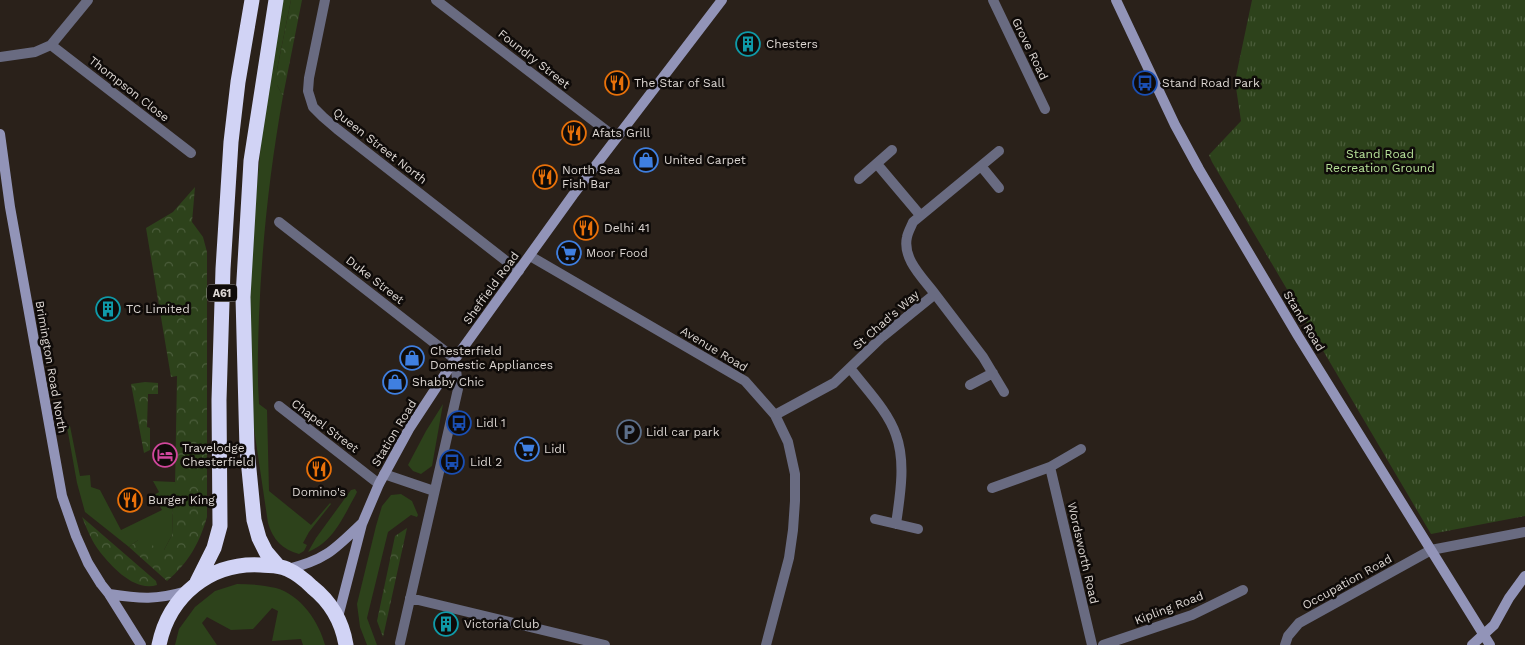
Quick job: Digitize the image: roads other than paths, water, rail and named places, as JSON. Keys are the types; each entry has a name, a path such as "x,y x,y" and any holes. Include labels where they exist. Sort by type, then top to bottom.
{"highway":[{"name":"A61","path":"192,587 214,548 220,526 223,269 231,142 238,82 252,0"},
{"name":"A61","path":"276,0 251,161 243,297 247,449 254,520 258,538 266,552 283,568"},
{"path":"159,645 168,617 192,587 223,569 251,564 283,568 303,579 323,596 338,617 347,641"}],"main road":[{"name":"Stand Road","path":"1116,0 1175,125 1199,169 1298,336 1490,645"},
{"name":"Sheffield Road","path":"455,359 573,194 720,1"},
{"name":"Brimington Road North","path":"0,134 10,207 62,496 88,563 141,645"},
{"name":"Station Road","path":"338,617 362,524 379,484 409,429 455,359"},
{"name":"Station Road","path":"283,568 310,564 330,553 362,524"},
{"path":"1472,645 1494,625 1508,598 1525,576"},
{"path":"109,594 154,599 192,587"}],"street":[{"path":"0,57 35,52 51,46 88,0"},
{"name":"Queen Street North","path":"325,0 309,78 308,91 313,107 337,129 519,271"},
{"name":"Foundry Street","path":"436,0 616,138"},
{"name":"Grove Road","path":"993,0 1045,109"},
{"name":"Thompson Close","path":"51,46 191,153"},
{"path":"860,179 892,150"},
{"name":"St Chad's Way","path":"775,415 834,383 882,337 935,294 918,273 907,255 906,238 912,222 999,150"},
{"path":"877,164 920,214"},
{"path":"981,166 999,188"},
{"name":"Duke Street","path":"279,222 455,359"},
{"name":"Avenue Road","path":"530,256 745,381 775,415 788,442 795,474 794,530 766,645"},
{"path":"935,294 983,357 1004,392"},
{"path":"400,644 458,389 455,359"},
{"path":"850,368 884,412 896,435 900,451 901,473 896,524"},
{"path":"970,385 992,372"},
{"name":"Chapel Street","path":"279,406 379,484"},
{"path":"992,488 1050,467 1081,449"},
{"name":"Wordsworth Road","path":"1050,467 1092,645"},
{"path":"384,474 434,491"},
{"path":"875,519 918,529"},
{"name":"Occupation Road","path":"1286,645 1288,636 1299,623 1430,550 1525,532"},
{"name":"Kipling Road","path":"1103,645 1192,615 1243,590"},
{"path":"410,598 605,645"}],"place":[{"name":"Chesters","path":"748,44"},
{"name":"The Star of Sall","path":"617,83"},
{"name":"Stand Road Park","path":"1145,83"},
{"name":"Afats Grill","path":"574,133"},
{"name":"United Carpet","path":"646,160"},
{"name":"North Sea Fish Bar","path":"545,177"},
{"name":"Delhi 41","path":"586,228"},
{"name":"Moor Food","path":"569,253"},
{"name":"TC Limited","path":"108,309"},
{"name":"Chesterfield Domestic Appliances","path":"412,358"},
{"name":"Shabby Chic","path":"395,382"},
{"name":"Lidl 1","path":"459,423"},
{"name":"Lidl car park","path":"629,432"},
{"name":"Lidl","path":"527,449"},
{"name":"Travelodge Chesterfield","path":"165,455"},
{"name":"Lidl 2","path":"452,462"},
{"name":"Domino's","path":"319,469"},
{"name":"Burger King","path":"130,500"},
{"name":"Victoria Club","path":"446,624"}],"park label":[{"name":"Stand Road Recreation Ground","path":"1380,161"}]}
